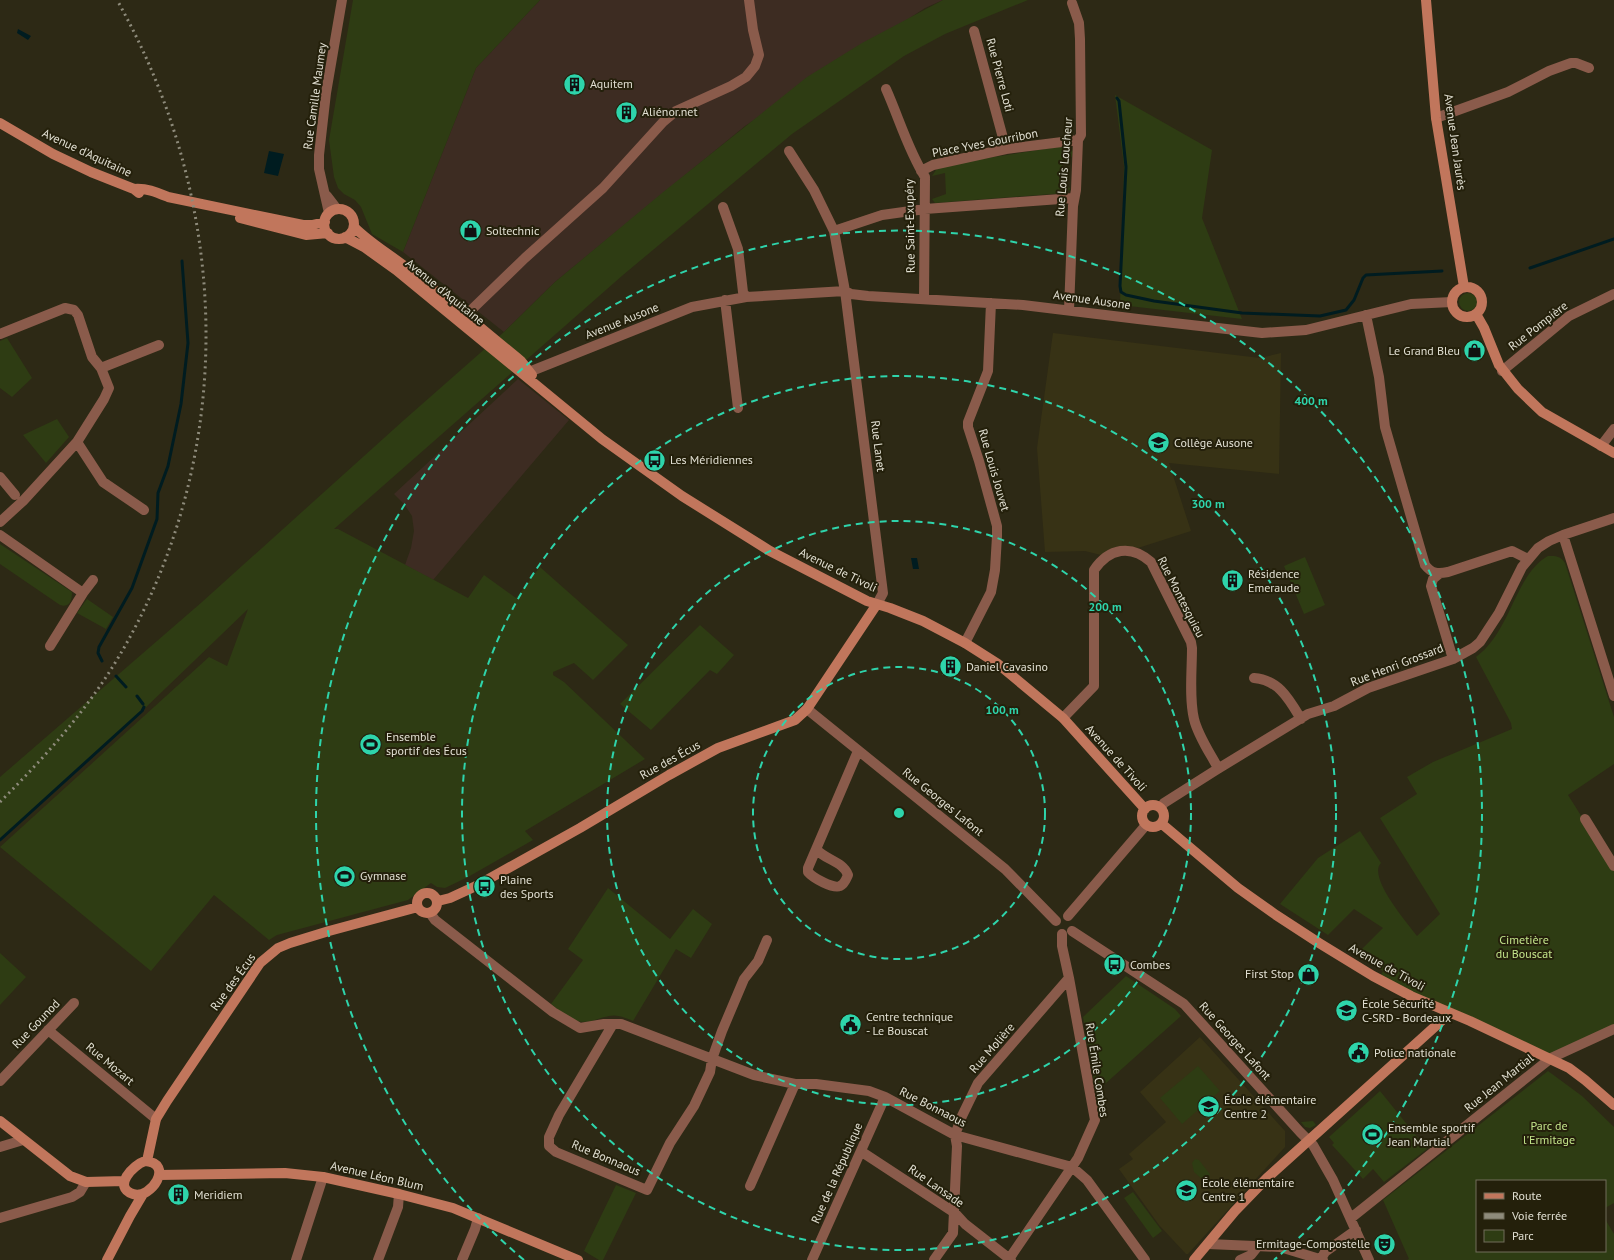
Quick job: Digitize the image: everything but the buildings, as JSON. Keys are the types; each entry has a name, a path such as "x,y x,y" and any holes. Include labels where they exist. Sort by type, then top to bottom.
{"street":[{"name":"Rue Camille Maumey","path":"330,215 319,169 319,155 326,93 342,0"},
{"path":"454,317 465,316 603,188 663,122 676,111 731,86 746,77 755,66 759,55 753,30 749,0"},
{"name":"Avenue Jean Jaurès","path":"1426,0 1436,118 1464,287"},
{"name":"Rue Louis Loucheur","path":"1069,310 1074,198 1078,140 1081,135 1079,23 1072,3"},
{"name":"Rue Pierre Loti","path":"974,32 1006,149"},
{"path":"1436,118 1508,92 1549,71 1571,63 1576,63 1589,68"},
{"name":"Rue Saint-Exupéry","path":"886,89 917,165 925,177 924,299"},
{"name":"Avenue d'Aquitaine","path":"0,123 53,154 153,198 168,198 304,225 312,225 330,215"},
{"name":"Avenue d'Aquitaine","path":"0,128 10,134 30,141"},
{"name":"Place Yves Gourribon","path":"921,171 933,166 1006,149 1078,140"},
{"name":"Rue Lanet","path":"789,151 814,190 834,231 845,291 883,593 877,604"},
{"path":"834,231 882,215 925,209 1074,198"},
{"path":"723,206 738,250 743,292 746,297"},
{"name":"Avenue d'Aquitaine","path":"212,207 236,217 306,236 328,233"},
{"path":"342,209 350,214 354,227 345,237 336,238 328,233 325,226 330,215 342,209"},
{"name":"Avenue d'Aquitaine","path":"354,227 368,241 393,257 496,341"},
{"name":"Avenue d'Aquitaine","path":"345,237 364,247 396,270 526,372"},
{"path":"1464,287 1474,288 1481,296 1482,306 1476,314 1468,317 1460,315 1454,309 1452,302 1456,292 1464,287"},
{"name":"Avenue Ausone","path":"526,372 692,307 746,297 845,291 851,294 859,295 1023,304 1262,333 1306,330 1412,304 1452,302"},
{"name":"Rue Pompière","path":"1502,371 1569,316 1614,294"},
{"path":"725,300 738,408"},
{"name":"Rue Louis Jouvet","path":"965,642 991,592 995,570 997,526 968,427 968,422 988,371 991,303"},
{"path":"0,334 65,308 74,310 78,315 92,357 101,368 110,388 77,442 23,501 0,522"},
{"path":"1476,314 1484,328 1502,371 1510,381 1542,412 1614,454"},
{"path":"1366,315 1379,378 1385,427 1425,565 1430,572 1439,574 1512,551 1528,558"},
{"name":"Avenue de Tivoli","path":"496,341 521,361 526,372 545,392 613,447 682,496 770,551 867,601 923,622 965,642 998,664 1063,718 1144,809"},
{"path":"101,368 159,345"},
{"path":"1601,446 1614,429"},
{"path":"77,442 103,482 144,510"},
{"path":"0,477 16,495"},
{"path":"1453,659 1474,648 1480,642 1498,613 1514,580 1528,558 1538,548 1562,535 1614,518"},
{"path":"0,535 83,593"},
{"path":"1562,535 1614,696"},
{"name":"Rue Montesquieu","path":"1063,718 1094,686 1094,570 1104,558 1110,554 1131,551 1143,555 1151,562 1191,642 1192,708 1194,720 1205,745 1218,768"},
{"name":"Rue Henri Grossard","path":"1161,807 1164,803 1218,768 1308,714 1334,706 1368,688 1453,659 1431,586 1433,579 1439,574"},
{"path":"50,646 83,593 93,580"},
{"name":"Rue des Écus","path":"438,902 476,886 718,748 795,720 807,709 877,604"},
{"path":"1254,678 1266,679 1276,686 1290,701 1301,719"},
{"name":"Rue Georges Lafont","path":"807,709 959,830 1005,869 1044,911 1056,921"},
{"path":"816,849 858,750"},
{"path":"1151,805 1161,807 1165,817 1162,824 1152,828 1146,825 1142,819 1144,809 1151,805"},
{"path":"1585,819 1614,866"},
{"name":"Avenue de Tivoli","path":"1162,824 1238,888 1290,924 1373,976 1411,996 1551,1058 1569,1068 1614,1105"},
{"path":"1068,916 1074,922 1067,932 1057,930 1056,921 1060,917 1068,916 1146,825"},
{"path":"426,893 435,896 438,902 437,907 430,913 422,912 418,907 418,898 426,893"},
{"name":"Rue des Écus","path":"147,1161 156,1119 171,1094 260,963 278,948 290,943 329,930 418,907"},
{"name":"Rue Bonnaous","path":"430,913 435,920 553,1012 580,1028 604,1024 621,1024 754,1075 795,1084 816,1084 868,1091 885,1097 955,1135 1072,1167 1087,1180 1145,1260"},
{"name":"Rue Georges Lafont","path":"1067,932 1184,1004 1313,1145 1351,1218 1369,1260"},
{"name":"Rue Émile Combes","path":"1010,1259 1078,1158 1094,1120 1062,946 1067,932"},
{"path":"712,1059 744,979 758,962 767,940"},
{"name":"Rue Molière","path":"934,1260 953,1233 957,1146 955,1135 962,1116 978,1083 1069,978"},
{"name":"Rue Gounod","path":"0,1081 74,1003"},
{"path":"1194,1260 1235,1211 1266,1178 1450,1013"},
{"name":"Rue Bonnaous","path":"613,1024 559,1115 549,1137 549,1146 556,1152 647,1190 670,1143 694,1106 710,1072 712,1059"},
{"name":"Rue Jean Martial","path":"1351,1218 1551,1058 1614,1029"},
{"name":"Rue Mozart","path":"48,1030 156,1119"},
{"path":"750,1186 795,1084"},
{"name":"Rue de la République","path":"812,1260 862,1152 885,1097"},
{"path":"0,1122 66,1174 86,1182 124,1181"},
{"path":"0,1147 23,1140"},
{"name":"Rue Lansade","path":"862,1152 955,1213 965,1224 1010,1259"},
{"path":"107,1260 143,1194 158,1181 159,1175 156,1166 147,1161 140,1162 128,1173 124,1181 128,1191 130,1216"},
{"name":"Avenue Léon Blum","path":"159,1175 285,1173 323,1177 453,1208 578,1260"},
{"path":"296,1260 323,1177"},
{"path":"0,1218 72,1197 80,1192 86,1182"},
{"path":"128,1191 134,1195 143,1194"},
{"path":"378,1260 398,1207 399,1194"},
{"path":"462,1260 478,1218"},
{"path":"1208,1244 1280,1247 1322,1260 1325,1252 1356,1230"},
{"path":"1240,1260 1252,1254 1259,1245"}],"shaded area":[{"path":"540,0 943,0 925,8 745,126 555,282 504,332 403,252 476,68"},
{"name":"Collège Ausone","path":"1053,333 1260,358 1281,353 1279,474 1169,463 1191,531 1138,548 1115,547 1101,555 1085,551 1045,552 1037,448"},
{"path":"518,379 569,420 433,580 405,565 411,548 414,531 412,516 404,504 394,494"},
{"path":"1200,1037 1285,1131 1285,1147 1188,1254 1186,1254 1159,1225 1119,1169 1133,1159 1129,1154 1166,1122 1140,1092"}],"green space":[{"path":"353,0 540,0 476,68 403,252 372,234 361,207 355,200 344,194 338,188 334,177 329,140"},
{"name":"Ensemble sportif des Écus","path":"943,0 1028,0 945,34 904,56 792,134 623,275 334,529 338,529 468,598 484,575 516,598 540,567 628,645 593,680 574,663 553,672 553,675 564,682 645,759 525,831 533,840 468,877 445,888 437,887 431,883 408,900 277,935 269,940 214,895 151,971 0,847 209,657 227,666 248,609 142,711 0,840 0,777 202,602 504,332 555,282 662,193 807,77 862,43"},
{"path":"1115,95 1212,150 1202,218 1242,319 1120,305 1124,166"},
{"path":"1064,146 1073,151 1072,157 1063,155 1061,185 1070,188 1065,193 935,203 932,199 946,194 945,173 932,176 939,168 968,161"},
{"path":"1468,293 1474,296 1477,302 1474,308 1468,311 1462,308 1459,302 1462,296"},
{"path":"7,338 32,378 12,397 0,388 0,341"},
{"path":"57,419 69,437 46,463 23,435"},
{"path":"0,544 72,592 70,603 63,606 60,605 0,564"},
{"name":"Cimetière du Bouscat","path":"1548,556 1558,557 1565,563 1614,717 1614,764 1568,795 1614,868 1614,1029 1551,1058 1379,979 1383,971 1357,954 1383,928 1354,909 1328,935 1280,904 1318,858 1360,831 1381,863 1378,870 1379,879 1384,889 1390,900 1417,936 1440,914 1380,818 1417,794 1407,777 1433,762 1512,729 1511,723 1476,657 1488,646 1497,633 1528,576 1537,564"},
{"path":"1305,557 1325,605 1304,614 1284,566"},
{"path":"87,599 113,617 106,629 77,613"},
{"path":"700,625 734,655 717,674 710,670 651,730 620,704"},
{"path":"608,888 670,939 693,909 712,924 691,958 676,949 633,1021 612,1016 582,1022 567,1016 551,1004 583,960 568,949"},
{"path":"0,953 26,977 0,1005"},
{"path":"1126,976 1175,1009 1181,1016 1096,1092 1083,1017"},
{"path":"1198,1066 1220,1091 1182,1124 1160,1098"},
{"name":"Parc de l'Ermitage","path":"1548,1071 1582,1096 1614,1127 1614,1203 1606,1207 1606,1180 1476,1180 1476,1252 1606,1252 1606,1221 1614,1234 1614,1260 1407,1260 1409,1259 1383,1200"},
{"name":"Ensemble sportif Jean Martial","path":"1380,1091 1427,1149 1384,1182 1373,1169 1363,1179 1332,1145 1334,1143 1329,1137"},
{"path":"1313,1121 1316,1125 1310,1128 1305,1127 1301,1122"},
{"path":"1195,1159 1199,1160 1209,1173 1210,1175 1207,1180 1203,1180 1194,1172 1192,1163"},
{"path":"616,1185 636,1193 603,1260 599,1260 584,1251"},
{"path":"1133,1192 1162,1231 1153,1238 1124,1198"}],"water":[{"path":"18,29 31,36 28,40 17,33"},
{"path":"269,151 284,154 278,176 264,173"},
{"path":"911,558 917,558 919,569 913,569"}],"waterway":[{"path":"1117,98 1119,101 1126,167 1120,286 1121,292 1126,295 1154,301 1242,313 1320,316 1346,310 1354,300 1363,278 1366,275 1442,271"},
{"path":"1530,268 1614,239"},
{"path":"102,661 98,653 99,647 132,588 157,519 158,493 168,466 181,404 188,343 182,261"},
{"path":"116,676 126,687"},
{"path":"137,696 143,704"},
{"path":"0,840 142,711 144,707"}],"railway":[{"path":"0,802 62,736 90,701 115,663 155,584 184,502 201,418 206,332 200,247 183,162 155,79 117,0"}],"place":[{"name":"Aquitem","path":"575,84"},
{"name":"Aliénor.net","path":"627,112"},
{"name":"Soltechnic","path":"470,231"},
{"name":"Le Grand Bleu","path":"1475,351"},
{"name":"Collège Ausone","path":"1158,443"},
{"name":"Les Méridiennes","path":"655,460"},
{"name":"Résidence Emeraude","path":"1233,581"},
{"name":"Daniel Cavasino","path":"951,667"},
{"name":"Ensemble sportif des Écus","path":"371,744"},
{"name":"Gymnase","path":"344,876"},
{"name":"Plaine des Sports","path":"485,887"},
{"name":"Combes","path":"1114,965"},
{"name":"First Stop","path":"1309,974"},
{"name":"École Sécurité C-SRD - Bordeaux","path":"1346,1011"},
{"name":"Centre technique - Le Bouscat","path":"851,1024"},
{"name":"Police nationale","path":"1359,1053"},
{"name":"École élémentaire Centre 2","path":"1208,1107"},
{"name":"Ensemble sportif Jean Martial","path":"1373,1135"},
{"name":"École élémentaire Centre 1","path":"1186,1190"},
{"name":"Meridiem","path":"178,1195"},
{"name":"Ermitage-Compostelle","path":"1385,1244"}]}
